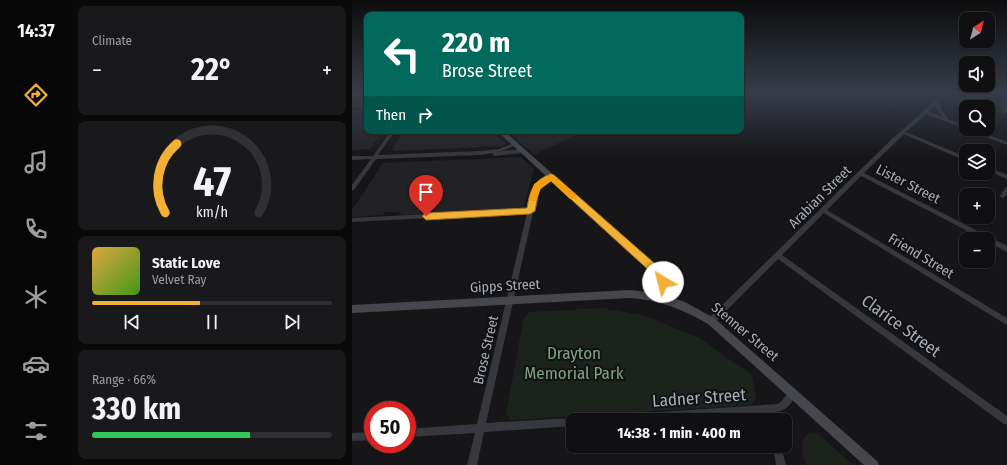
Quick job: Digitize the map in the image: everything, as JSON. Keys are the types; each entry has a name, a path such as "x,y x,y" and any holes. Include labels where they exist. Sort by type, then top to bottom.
{"main road":[{"path":"503,134 657,272 663,282 660,297"},
{"name":"Gipps Street","path":"352,309 630,294 660,297"},
{"name":"Stenner Street","path":"660,297 684,305 711,320 873,465"}],"street":[{"name":"Arabian Street","path":"711,320 860,173 924,114"},
{"path":"931,114 958,124"},
{"path":"942,114 958,124"},
{"path":"903,132 959,156"},
{"path":"352,189 391,134"},
{"path":"987,136 1007,144"},
{"path":"480,153 500,150 514,144"},
{"path":"352,158 480,153 505,154 522,151"},
{"path":"995,172 1007,177"},
{"name":"Lister Street","path":"860,173 974,232"},
{"name":"Brose Street","path":"472,465 482,428 535,190 537,186 551,177"},
{"path":"1003,196 1007,189"},
{"name":"Friend Street","path":"823,210 1007,322"},
{"path":"352,220 530,211"},
{"name":"Lister Street","path":"995,243 1007,249"},
{"name":"Clarice Street","path":"777,256 1007,421"},
{"name":"Ladner Street","path":"699,413 778,408 785,404 794,394"},
{"path":"770,408 771,413"},
{"path":"416,432 566,422"},
{"path":"352,437 364,436"},
{"path":"778,453 781,465"}],"shaded area":[{"path":"352,114 364,114 364,134 382,134 370,149 352,150"},
{"path":"402,134 494,134 506,144 503,146 394,151 392,149"},
{"path":"511,134 578,134 534,155"},
{"path":"521,157 534,169 523,209 400,215 401,212 385,212 383,215 352,217 352,210 383,163"}],"green space":[{"name":"Drayton Memorial Park","path":"603,308 646,316 699,338 752,375 756,398 751,405 623,413 566,413 566,417 511,420 506,414 524,317 530,312"},
{"path":"810,432 819,434 853,465 806,465 802,447 806,436"}],"slow traffic":[{"path":"533,199 537,186 551,177 573,197"}],"route":[{"path":"426,216 530,211 537,186 551,177 657,272 661,276 663,282"}]}
